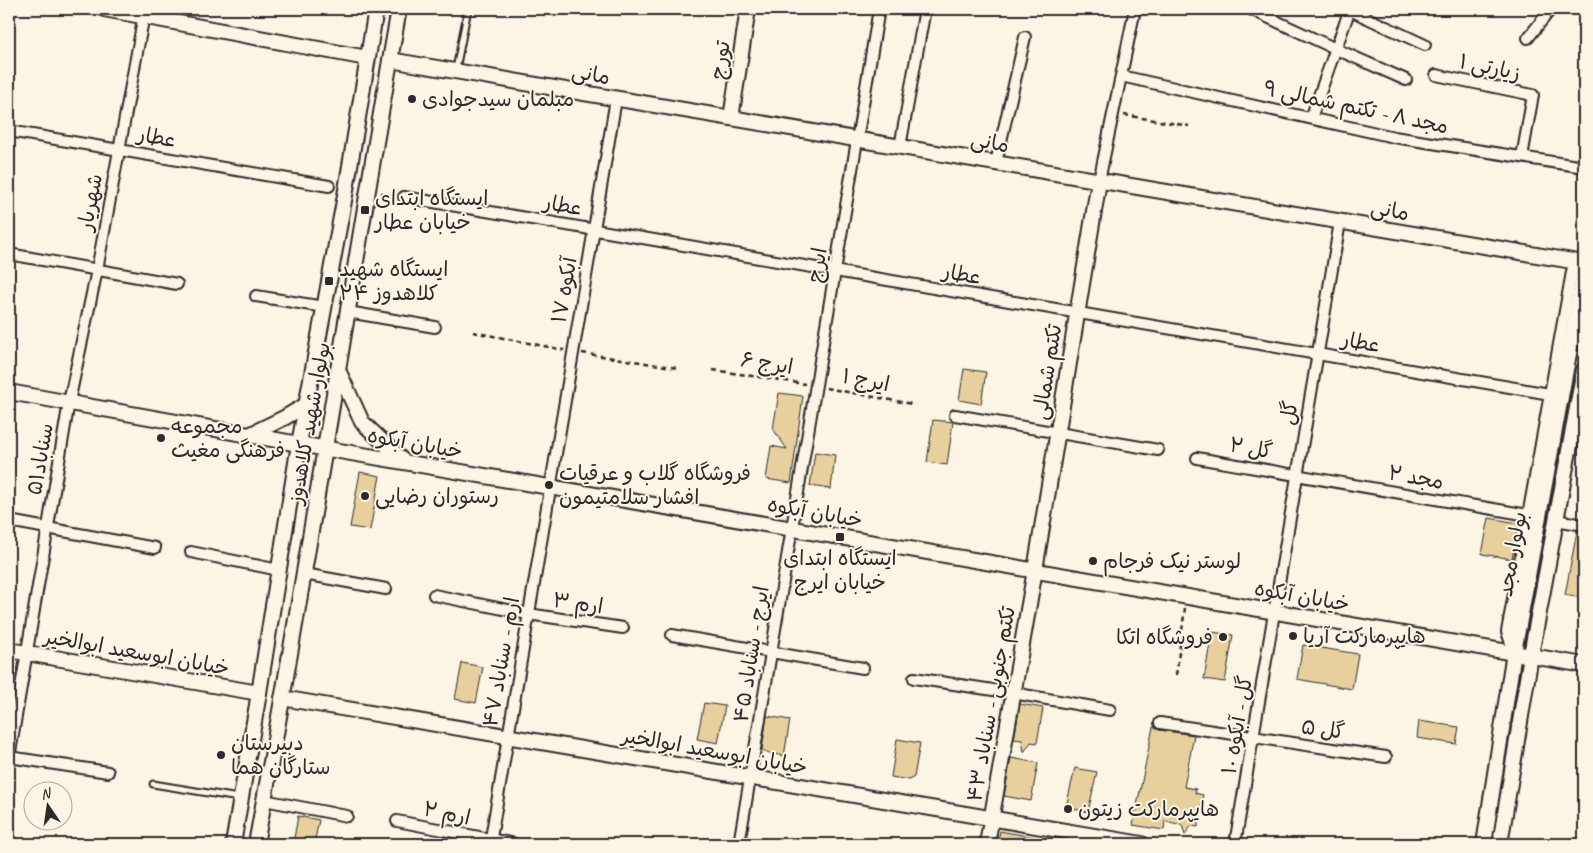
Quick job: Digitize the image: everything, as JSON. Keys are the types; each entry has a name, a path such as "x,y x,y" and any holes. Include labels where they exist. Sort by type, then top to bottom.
{"main road":[{"path":"104,9 145,12 368,58"},
{"name":"بولوار شهید کلاهدوز","path":"233,844 260,693 299,444 376,9"},
{"name":"بولوار شهید کلاهدوز","path":"256,844 304,574 399,9"},
{"name":"تورج","path":"731,118 748,9"},
{"name":"مانی","path":"390,60 1579,262"},
{"name":"تکتم شمالی","path":"1035,570 1098,181"},
{"name":"بولوار مجد","path":"1484,844 1514,652 1584,272"},
{"path":"338,370 362,422 403,462"},
{"name":"بولوار مجد","path":"1500,844 1556,520 1582,399 1584,370"},
{"name":"خیابان آبکوه","path":"9,392 299,444 1584,665"},
{"path":"249,435 306,405"},
{"name":"تکتم جنوبی - سناباد ۴۳","path":"986,844 1035,570"},
{"path":"1519,626 1525,630 1536,629"},
{"name":"خیابان ابوسعید ابوالخیر","path":"9,650 260,693"},
{"name":"خیابان ابوسعید ابوالخیر","path":"282,698 1142,844"}],"street":[{"name":"ایرج","path":"791,528 858,140 878,9"},
{"path":"900,147 925,9"},
{"path":"1098,181 1134,9"},
{"path":"1250,9 1406,80"},
{"path":"1311,118 1350,9 1425,45"},
{"path":"1528,38 1551,9"},
{"name":"شهریار","path":"69,402 97,270 145,12"},
{"path":"996,163 1025,37"},
{"name":"زیارتی ۱","path":"1436,75 1533,95 1522,157"},
{"name":"مجد ۸ - تکتم شمالی ۹","path":"1121,76 1394,137 1584,167"},
{"name":"آبکوه ۱۷","path":"550,487 616,99"},
{"name":"عطار","path":"9,130 329,186"},
{"name":"عطار","path":"404,197 1550,394"},
{"name":"گل","path":"1275,612 1340,222"},
{"path":"9,254 177,284"},
{"path":"1514,652 1507,632 1550,394 1579,262"},
{"path":"256,296 324,307"},
{"path":"348,312 435,326"},
{"name":"سناباد۵۱","path":"9,757 69,402"},
{"path":"955,415 1158,450"},
{"name":"گل ۲","path":"1197,458 1298,475"},
{"name":"مجد ۲","path":"1298,475 1528,515"},
{"name":"ارم - سناباد ۴۷","path":"490,842 550,487"},
{"path":"1556,520 1584,525"},
{"path":"9,521 155,548"},
{"name":"ایرج - سناباد ۴۵","path":"738,844 791,528"},
{"path":"191,552 279,570"},
{"path":"304,574 386,589"},
{"name":"ارم ۳","path":"434,595 528,614 622,628"},
{"name":"گل - آبکوه ۱۰","path":"1235,844 1275,612"},
{"path":"672,635 863,668"},
{"path":"914,678 1110,710"},
{"name":"گل ۵","path":"1160,723 1386,757"},
{"path":"9,757 108,772"},
{"path":"264,800 347,816"},
{"name":"ارم ۲","path":"397,821 490,842 515,844"}],"lane":[{"path":"456,72 468,9"},
{"path":"154,784 242,798"}],"path":[{"path":"1113,113 1189,126"},
{"path":"369,191 404,197"},
{"path":"473,332 573,352 678,368"},
{"name":"ایرج ۶","path":"713,370 816,386"},
{"name":"ایرج ۱","path":"816,386 912,404"},
{"path":"1176,675 1187,596"}],"building":[{"path":"964,369 986,372 981,404 959,400"},
{"path":"779,393 803,396 791,483 766,479 771,446 787,449 773,429"},
{"path":"933,420 953,422 947,465 927,462"},
{"path":"815,452 835,455 831,489 810,486"},
{"path":"360,472 380,476 370,530 350,527"},
{"path":"1489,518 1518,523 1512,559 1482,554"},
{"path":"1577,531 1584,532 1584,582 1581,598 1565,595"},
{"path":"1212,632 1233,635 1225,682 1204,679"},
{"path":"1303,645 1358,654 1352,689 1297,679"},
{"path":"462,663 483,667 476,703 455,699"},
{"path":"704,703 725,706 718,743 697,739"},
{"path":"1020,704 1043,708 1037,743 1031,742 1024,752 1022,740 1014,739"},
{"path":"767,716 790,720 784,756 764,752 762,749"},
{"path":"1419,721 1459,727 1456,744 1417,738"},
{"path":"1153,727 1159,730 1194,735 1184,787 1196,789 1195,793 1203,795 1198,827 1191,826 1185,835 1182,825 1165,821 1164,830 1133,825"},
{"path":"897,739 920,743 914,777 909,780 891,777"},
{"path":"1011,758 1038,763 1031,801 1004,796"},
{"path":"1075,768 1097,772 1088,812 1066,807"},
{"path":"298,816 319,820 314,844 293,844"},
{"path":"1000,831 1044,839 1044,844 997,844"}],"place":[{"name":"مبلمان سیدجوادی","path":"412,99"},
{"name":"ایستگاه ابتدای خیابان عطار","path":"365,210"},
{"name":"ایستگاه شهید کلاهدوز ۲۴","path":"329,281"},
{"name":"مجموعه فرهنگی مغیث","path":"161,438"},
{"name":"فروشگاه گلاب و عرقیات افشار سلامتیمون","path":"549,485"},
{"name":"رستوران رضایی","path":"365,496"},
{"name":"ایستگاه ابتدای خیابان ایرج","path":"840,537"},
{"name":"لوستر نیک فرجام","path":"1093,561"},
{"name":"هایپرمارکت آریا","path":"1293,636"},
{"name":"فروشگاه اتکا","path":"1223,637"},
{"name":"دبیرستان ستارگان هما","path":"221,755"},
{"name":"هایپرمارکت زیتون","path":"1068,809"}]}
